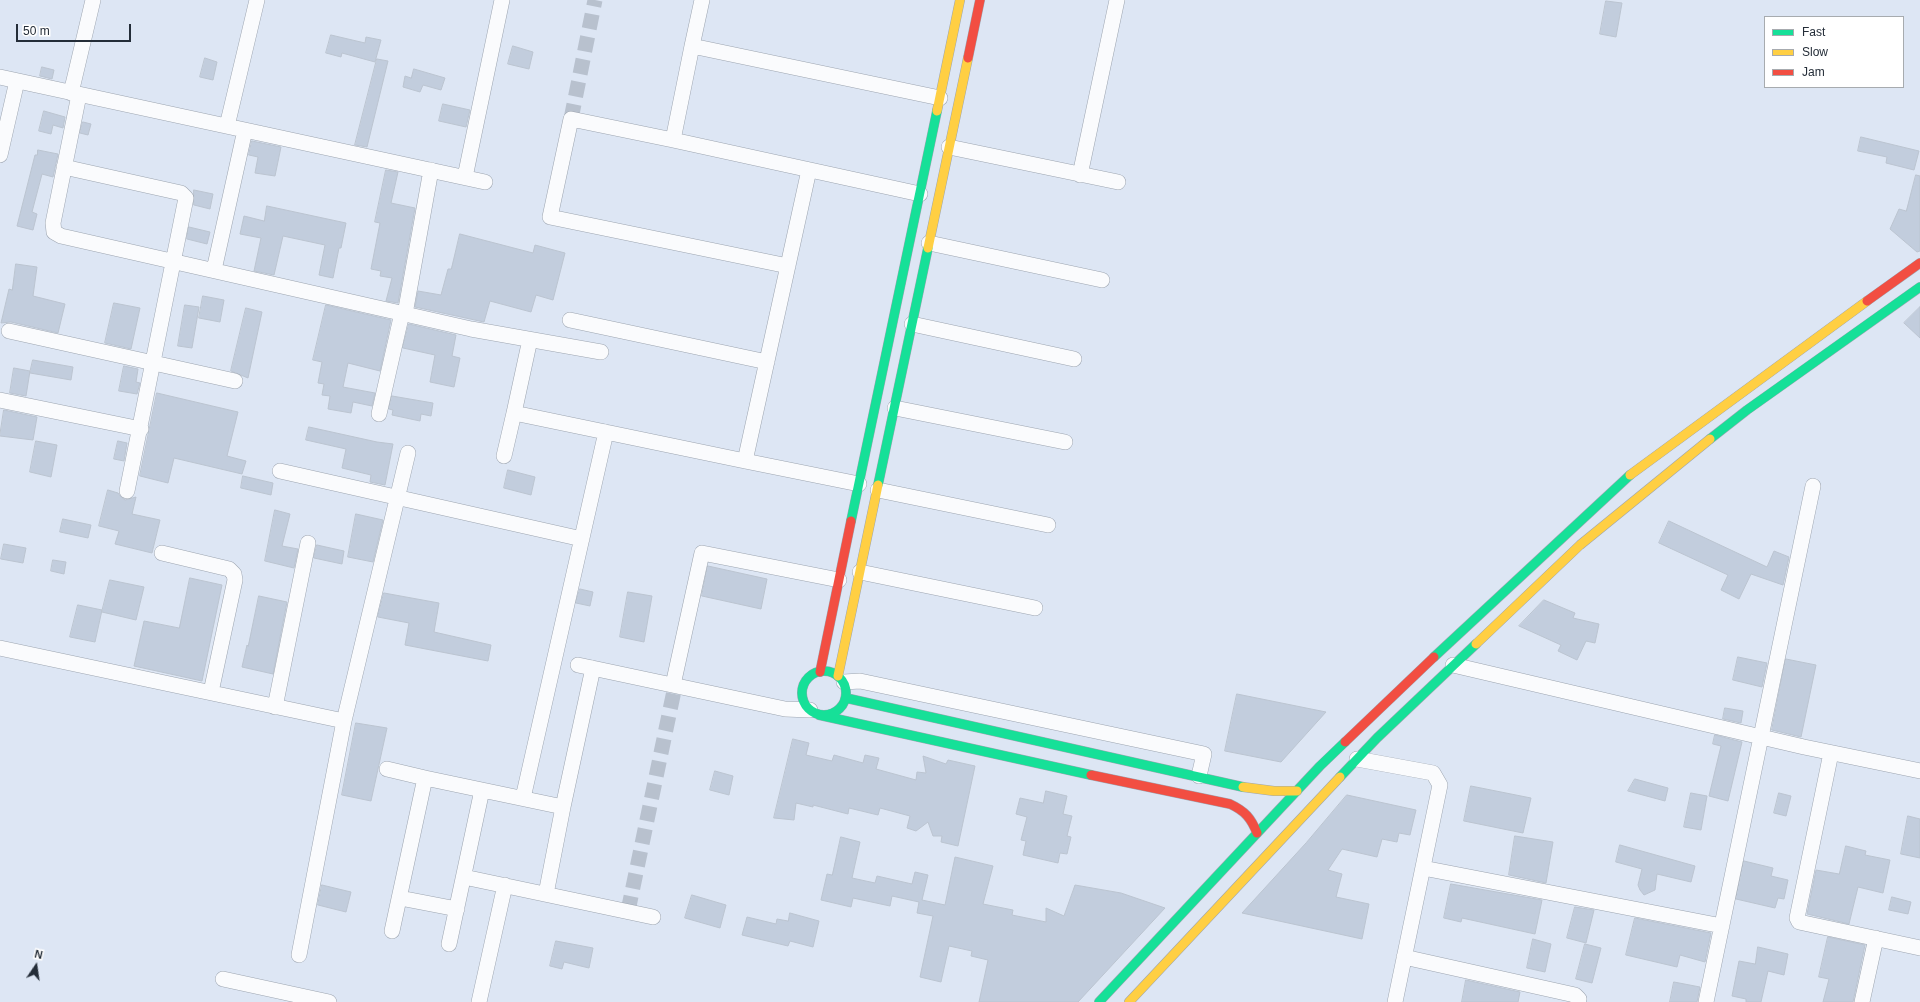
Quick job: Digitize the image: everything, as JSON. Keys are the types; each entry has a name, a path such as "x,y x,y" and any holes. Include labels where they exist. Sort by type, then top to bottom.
{"street":[{"path":"93,0 53,222 54,232 61,236 471,329 601,352"},
{"path":"227,126 256,0"},
{"path":"465,177 502,0"},
{"path":"673,140 702,0"},
{"path":"820,672 960,0"},
{"path":"980,0 860,572 841,679 846,698 843,706 837,712 814,713 804,703 802,693 805,684 811,676 820,672 833,673 841,679 860,681 1204,754 1199,776"},
{"path":"1080,175 1117,0"},
{"path":"692,46 940,98"},
{"path":"0,77 486,182"},
{"path":"0,155 17,81"},
{"path":"788,266 549,223 571,119 920,194"},
{"path":"214,270 245,130"},
{"path":"949,147 1118,182"},
{"path":"64,167 182,193 186,198 141,429 127,491"},
{"path":"379,414 404,314 431,170"},
{"path":"745,461 809,170"},
{"path":"929,243 1102,280"},
{"path":"1129,1002 1214,896 1257,833 1320,766 1496,598 1629,476 1662,450 1920,263"},
{"path":"1099,1002 1214,896 1580,545 1676,465 1747,410 1920,287"},
{"path":"570,320 767,362"},
{"path":"912,324 1074,359"},
{"path":"9,331 235,380"},
{"path":"504,456 529,344"},
{"path":"0,400 141,429"},
{"path":"895,408 1065,442"},
{"path":"514,413 859,484"},
{"path":"523,798 606,432"},
{"path":"1662,450 1676,465"},
{"path":"299,955 344,721 408,453"},
{"path":"280,471 582,539"},
{"path":"1706,1002 1813,486"},
{"path":"878,490 1048,525"},
{"path":"275,707 308,543"},
{"path":"673,685 702,552 839,580"},
{"path":"162,553 229,569 234,574 235,580 211,692"},
{"path":"860,572 1035,608"},
{"path":"1496,598 1511,610"},
{"path":"0,648 344,721"},
{"path":"578,665 785,709 814,713 1186,796 1225,803 1241,808 1251,818 1257,833"},
{"path":"1454,665 1831,753 1920,771"},
{"path":"546,894 593,668"},
{"path":"846,698 1268,792 1297,791"},
{"path":"1831,753 1797,918 1798,922 1920,948"},
{"path":"1357,759 1432,773 1440,785 1395,1002"},
{"path":"387,769 563,807"},
{"path":"392,932 425,778"},
{"path":"449,944 482,790"},
{"path":"1423,868 1722,926"},
{"path":"464,877 653,917"},
{"path":"479,1002 505,885"},
{"path":"400,898 457,910"},
{"path":"1862,1002 1876,938"},
{"path":"1404,957 1575,995 1578,1002"},
{"path":"223,979 306,1000 329,1002"}],"building":[{"path":"1606,1 1622,3 1616,37 1600,34"},
{"path":"331,35 365,43 366,37 381,40 375,62 342,53 341,57 326,53"},
{"path":"513,46 533,52 529,69 508,64"},
{"path":"205,58 217,62 213,80 200,77"},
{"path":"377,59 388,61 367,147 355,145"},
{"path":"42,67 54,70 52,79 40,76"},
{"path":"414,69 445,78 441,90 423,85 420,92 403,87 405,76 411,78"},
{"path":"443,104 470,110 466,127 439,121"},
{"path":"44,111 65,117 63,128 53,125 51,134 39,131"},
{"path":"83,122 91,124 88,135 80,133"},
{"path":"1861,137 1919,151 1914,170 1886,163 1887,157 1858,151"},
{"path":"252,141 281,147 275,176 255,173 258,157 249,155"},
{"path":"38,150 58,154 53,177 42,174 32,212 37,214 33,230 17,226 35,155 37,155"},
{"path":"386,170 398,172 391,203 415,208 398,303 386,301 392,278 380,276 381,271 371,269 380,223 375,222"},
{"path":"1916,175 1920,176 1920,251 1917,252 1890,229 1899,209 1906,211"},
{"path":"194,190 213,194 210,209 194,205"},
{"path":"267,206 346,223 333,278 319,275 325,245 283,236 274,275 254,271 261,238 240,234 244,216 264,221"},
{"path":"189,227 210,232 207,244 187,239"},
{"path":"460,234 533,253 535,245 565,253 553,300 536,295 531,312 490,301 484,322 415,307 418,291 441,295 448,269 451,269"},
{"path":"16,264 37,267 33,296 65,304 58,333 11,322 1,323 9,289 12,290"},
{"path":"203,296 224,300 220,322 199,318"},
{"path":"114,303 140,308 131,349 105,343"},
{"path":"185,305 199,307 192,348 178,346"},
{"path":"326,305 391,320 380,371 348,363 343,387 375,393 372,406 353,402 351,413 328,409 330,396 322,395 324,384 318,383 322,362 313,360"},
{"path":"1920,307 1920,338 1904,323"},
{"path":"246,308 262,312 248,378 231,371"},
{"path":"409,324 456,335 452,356 460,358 454,387 430,382 435,355 403,348"},
{"path":"33,360 73,367 71,380 30,373"},
{"path":"124,366 138,369 136,382 140,383 137,394 119,391"},
{"path":"14,368 30,371 26,396 10,393"},
{"path":"157,393 238,412 227,456 246,461 242,474 174,458 168,483 140,476"},
{"path":"392,396 433,403 431,416 421,414 420,421 392,415 393,410 389,409"},
{"path":"4,410 37,417 33,440 0,436"},
{"path":"309,427 377,442 393,444 385,485 370,482 371,475 342,468 346,449 306,440"},
{"path":"36,441 57,445 51,477 30,472"},
{"path":"118,441 127,443 124,461 114,459"},
{"path":"508,470 535,477 531,495 504,488"},
{"path":"243,476 273,483 271,495 241,488"},
{"path":"108,490 118,493 125,500 136,497 132,514 160,520 152,553 115,544 119,531 99,526"},
{"path":"275,510 290,514 282,546 298,549 294,568 265,561"},
{"path":"356,514 383,520 373,562 348,557"},
{"path":"63,519 91,525 88,538 60,532"},
{"path":"1669,521 1767,567 1774,551 1789,557 1783,585 1751,574 1739,599 1721,590 1728,575 1659,543"},
{"path":"4,544 26,548 23,563 1,559"},
{"path":"317,545 344,551 342,564 314,558"},
{"path":"53,560 66,562 64,574 51,571"},
{"path":"708,566 767,579 761,609 702,596"},
{"path":"190,578 222,585 202,681 134,666 144,621 179,628"},
{"path":"110,580 144,587 136,620 102,612"},
{"path":"580,589 593,592 590,606 576,603"},
{"path":"628,592 652,596 644,642 620,637"},
{"path":"384,593 439,603 434,632 491,645 488,661 405,645 409,623 378,617"},
{"path":"259,596 287,602 273,674 242,667"},
{"path":"1544,600 1575,613 1573,618 1599,624 1595,643 1586,641 1577,660 1558,651 1561,645 1519,626"},
{"path":"78,605 102,610 95,642 70,637"},
{"path":"1738,657 1767,663 1762,687 1733,680"},
{"path":"1786,659 1816,665 1801,737 1772,730"},
{"path":"1237,694 1326,712 1281,762 1225,751"},
{"path":"1725,708 1743,711 1741,723 1723,719"},
{"path":"356,723 387,728 371,801 342,795"},
{"path":"1715,735 1742,742 1728,801 1709,796 1721,746 1713,744"},
{"path":"793,739 809,743 806,755 832,761 834,755 863,763 865,755 879,758 876,769 916,780 917,772 926,773 923,756 946,764 948,760 975,766 958,846 941,842 942,836 933,836 928,822 916,831 907,828 910,816 880,808 878,815 849,808 848,814 813,805 813,807 796,803 794,820 774,818"},
{"path":"715,771 733,776 729,795 710,790"},
{"path":"1635,779 1668,788 1665,801 1628,791"},
{"path":"1471,786 1531,798 1523,833 1464,821"},
{"path":"1046,791 1067,796 1063,814 1072,816 1067,836 1071,837 1067,854 1060,853 1058,863 1023,855 1026,841 1021,840 1027,817 1016,814 1020,798 1043,803"},
{"path":"1691,793 1707,796 1701,830 1684,827"},
{"path":"1779,793 1791,796 1786,816 1774,813"},
{"path":"1347,795 1416,810 1410,835 1399,833 1397,842 1382,839 1377,857 1342,849 1328,870 1342,874 1336,897 1369,904 1362,939 1242,913 1306,843"},
{"path":"1908,816 1920,819 1920,858 1901,854"},
{"path":"1515,836 1553,842 1546,883 1509,875"},
{"path":"841,837 860,842 852,878 875,883 877,876 912,884 915,872 928,875 922,900 945,905 955,857 993,866 983,904 1013,910 1012,915 1046,922 1046,908 1064,916 1075,885 1121,893 1165,908 1078,1002 979,1002 988,960 971,956 972,951 949,946 941,982 920,977 933,916 917,913 919,902 892,896 890,906 853,898 851,907 821,900 827,874 832,875"},
{"path":"1620,845 1695,866 1691,882 1657,874 1655,890 1644,895 1638,885 1642,869 1616,862"},
{"path":"1846,846 1866,851 1865,855 1890,860 1883,893 1858,887 1849,924 1807,914 1816,870 1839,874"},
{"path":"1744,861 1773,868 1771,876 1788,880 1784,899 1778,898 1775,908 1736,899"},
{"path":"1451,884 1542,900 1535,934 1462,918 1461,922 1444,918"},
{"path":"322,885 351,892 346,912 318,905"},
{"path":"692,895 726,905 720,928 685,918"},
{"path":"1892,897 1911,902 1908,914 1889,910"},
{"path":"1575,907 1594,910 1586,943 1567,938"},
{"path":"790,913 819,921 813,947 790,941 788,946 742,935 747,917 776,924 777,919 788,921"},
{"path":"1635,918 1711,933 1705,962 1680,955 1677,967 1626,955"},
{"path":"1828,937 1865,945 1853,1002 1823,1002 1829,979 1819,977"},
{"path":"1533,939 1551,944 1545,972 1527,968"},
{"path":"556,941 593,948 589,968 564,962 562,969 550,966"},
{"path":"1585,944 1601,948 1592,983 1576,979"},
{"path":"1758,947 1788,954 1784,975 1768,971 1761,1002 1746,1002 1746,999 1732,996 1739,961 1755,964"},
{"path":"1466,980 1520,992 1518,1002 1462,1002"},
{"path":"1674,982 1700,987 1697,1002 1670,1002"}],"tunnel":[{"path":"571,119 595,0"},
{"path":"628,911 675,686"}],"traffic: fast":[{"path":"851,521 937,111"},
{"path":"878,485 928,248"},
{"path":"1710,439 1747,410 1920,287"},
{"path":"1434,657 1630,475"},
{"path":"1340,777 1377,738 1476,644"},
{"path":"824,671 836,675 842,681 846,693 842,705 836,711 824,715 812,711 806,705 802,693 806,681 812,675 824,671"},
{"path":"846,698 1243,787"},
{"path":"819,715 1091,775"},
{"path":"1099,1002 1320,766 1345,742"}],"traffic: slow":[{"path":"937,111 960,0"},
{"path":"928,248 968,58"},
{"path":"1630,475 1867,301"},
{"path":"1476,644 1580,545 1710,439"},
{"path":"838,676 878,485"},
{"path":"1129,1002 1340,777"},
{"path":"1243,787 1274,791 1297,791"}],"traffic: jam":[{"path":"968,58 980,0"},
{"path":"1867,301 1920,263"},
{"path":"820,672 851,521"},
{"path":"1345,742 1434,657"},
{"path":"1091,775 1230,804 1240,809 1247,816 1257,833"}]}
